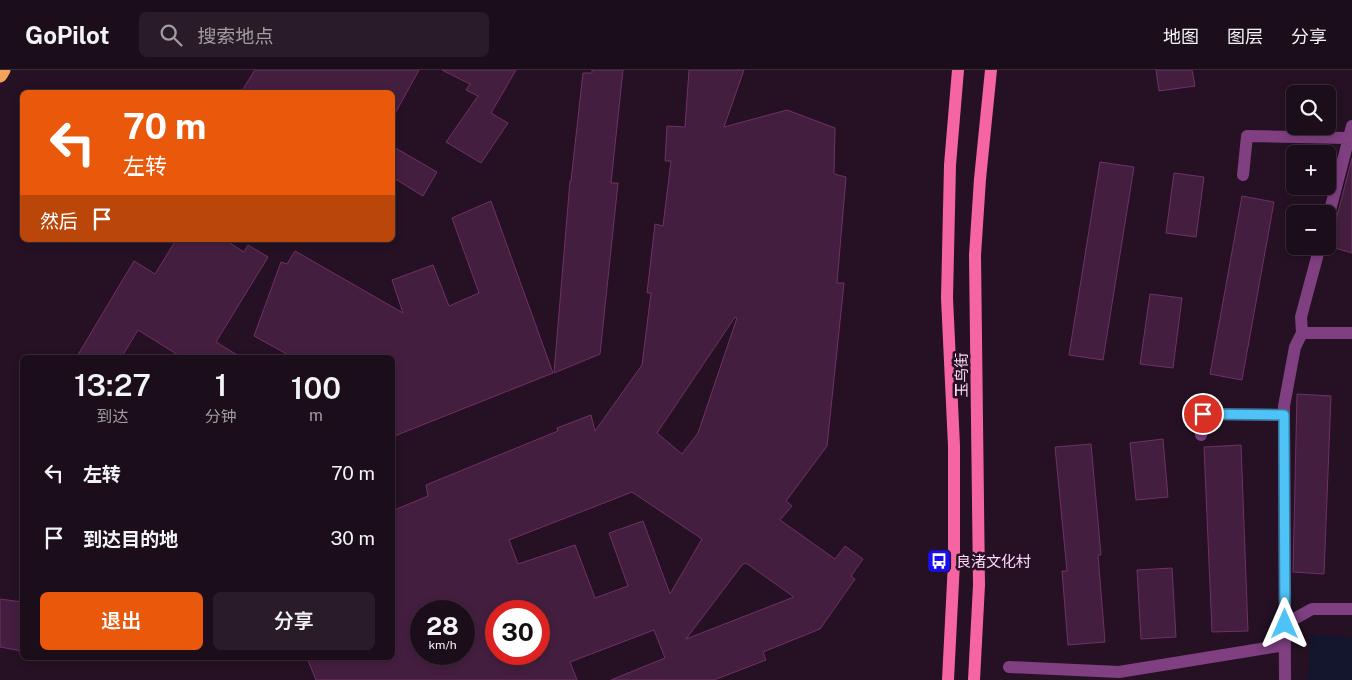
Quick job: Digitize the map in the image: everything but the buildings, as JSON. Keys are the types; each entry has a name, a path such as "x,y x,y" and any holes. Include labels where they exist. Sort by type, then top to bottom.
{"highway":[{"path":"0,75 3,70"}],"main road":[{"name":"玉鸟街","path":"948,680 954,562 954,446 947,298 950,165 958,70"},
{"name":"玉鸟街","path":"974,680 979,584 975,255 980,179 991,70"}],"street":[{"path":"1243,175 1247,136 1350,132 1331,205"},
{"path":"1285,680 1284,415 1294,347 1302,333 1301,317 1318,255"},
{"path":"1302,333 1352,333"},
{"path":"1201,435 1203,414 1284,415"},
{"path":"1285,624 1312,609 1352,609"},
{"path":"1009,667 1119,672 1285,646"}],"shaded area":[{"path":"1311,634 1352,638 1352,680 1308,680"}],"place":[{"name":"良渚文化村","path":"939,561"}],"route":[{"path":"1203,414 1284,415 1285,624"}]}
